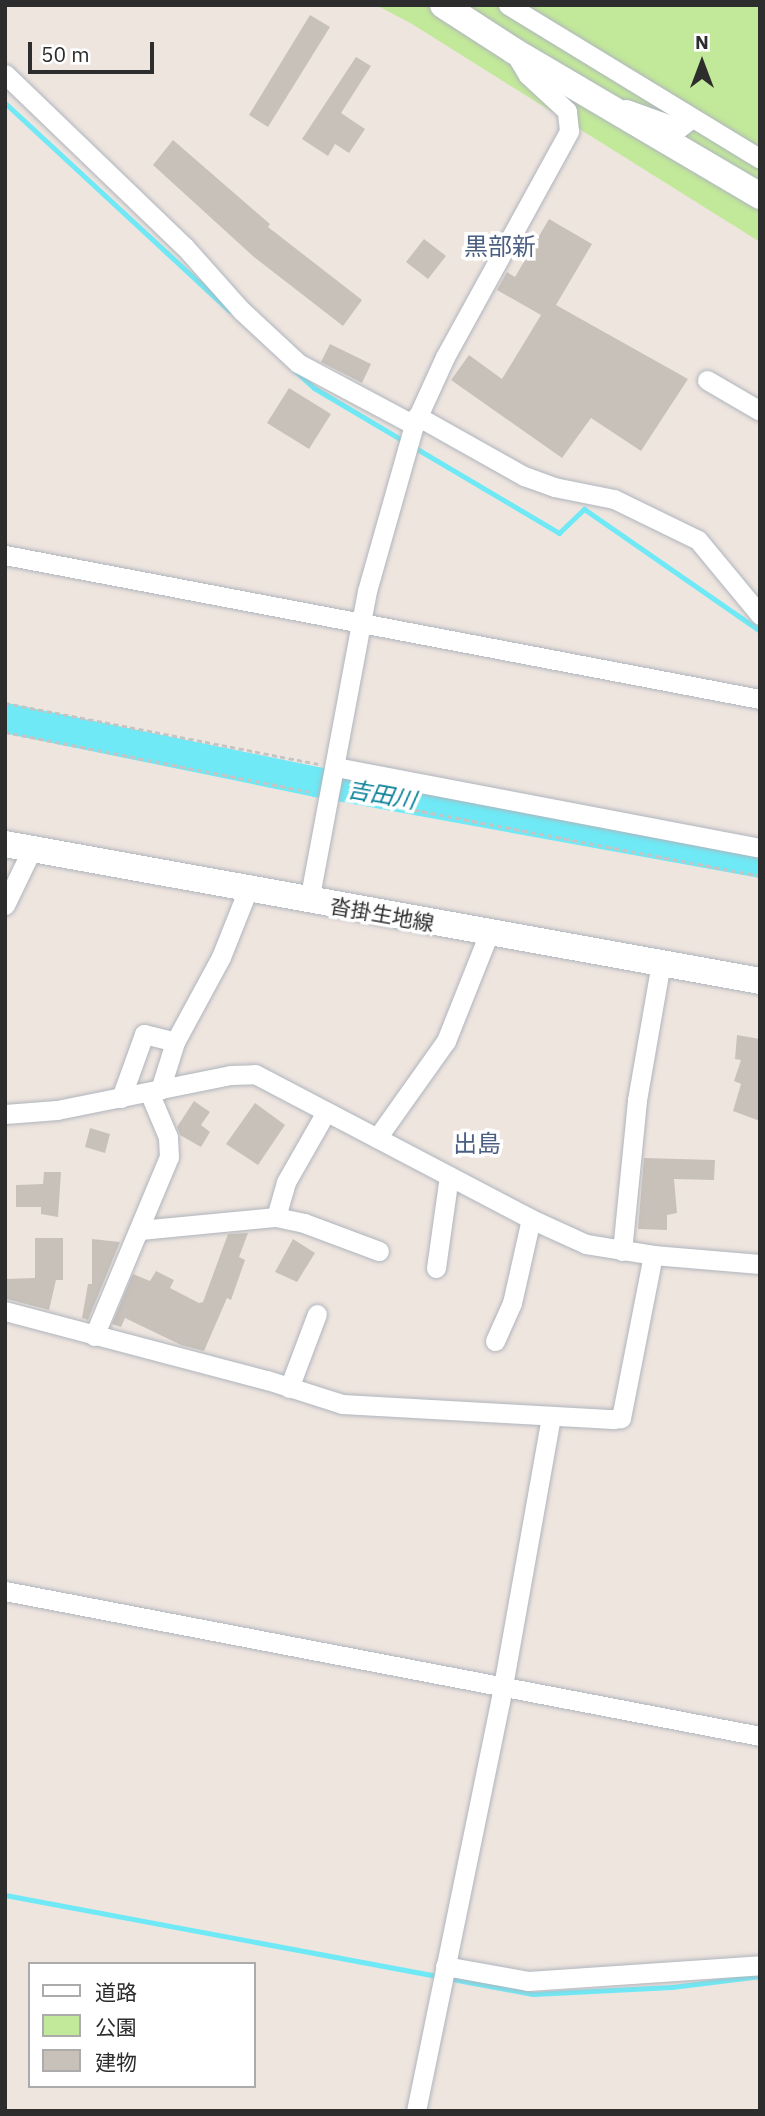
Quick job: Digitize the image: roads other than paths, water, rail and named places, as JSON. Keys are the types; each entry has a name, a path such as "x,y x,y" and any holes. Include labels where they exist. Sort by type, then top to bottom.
{"main road":[{"path":"443,5 514,51 760,196"},
{"name":"沓掛生地線","path":"5,844 760,981"}],"street":[{"path":"508,5 760,159"},
{"path":"309,901 370,579 416,420 445,357 569,131 567,111 528,75 514,51"},
{"path":"5,74 166,228 242,311 298,363 524,476 554,486 614,499 698,540 760,615"},
{"path":"601,103 656,117 679,128 692,118"},
{"path":"707,380 760,411"},
{"path":"5,555 760,699"},
{"path":"336,768 760,848"},
{"path":"5,905 32,849"},
{"path":"94,1336 169,1157 168,1137 155,1091 175,1042 221,957 248,890"},
{"path":"377,1138 446,1041 489,933"},
{"path":"622,1251 637,1100 661,963"},
{"path":"121,1098 144,1034 175,1042"},
{"path":"5,1114 57,1110 231,1075 255,1074 531,1219 586,1244 653,1255 760,1264"},
{"path":"276,1217 286,1182 326,1112"},
{"path":"436,1268 449,1176"},
{"path":"140,1230 276,1217 304,1223 379,1251"},
{"path":"495,1341 512,1303 531,1219"},
{"path":"5,1311 342,1404 621,1418 653,1255"},
{"path":"289,1388 317,1314"},
{"path":"416,2111 502,1686 551,1416"},
{"path":"5,1591 760,1736"},
{"path":"445,1966 528,1982 757,1969"}],"waterway":[{"path":"5,103 230,311"},
{"path":"294,370 314,388 559,533 584,509 760,631"},
{"name":"吉田川","path":"5,718 316,782 760,863"},
{"path":"5,1895 533,1994 672,1987 760,1976"}],"district":[{"name":"黒部新","path":"500,247"},
{"name":"出島","path":"477,1144"}]}
